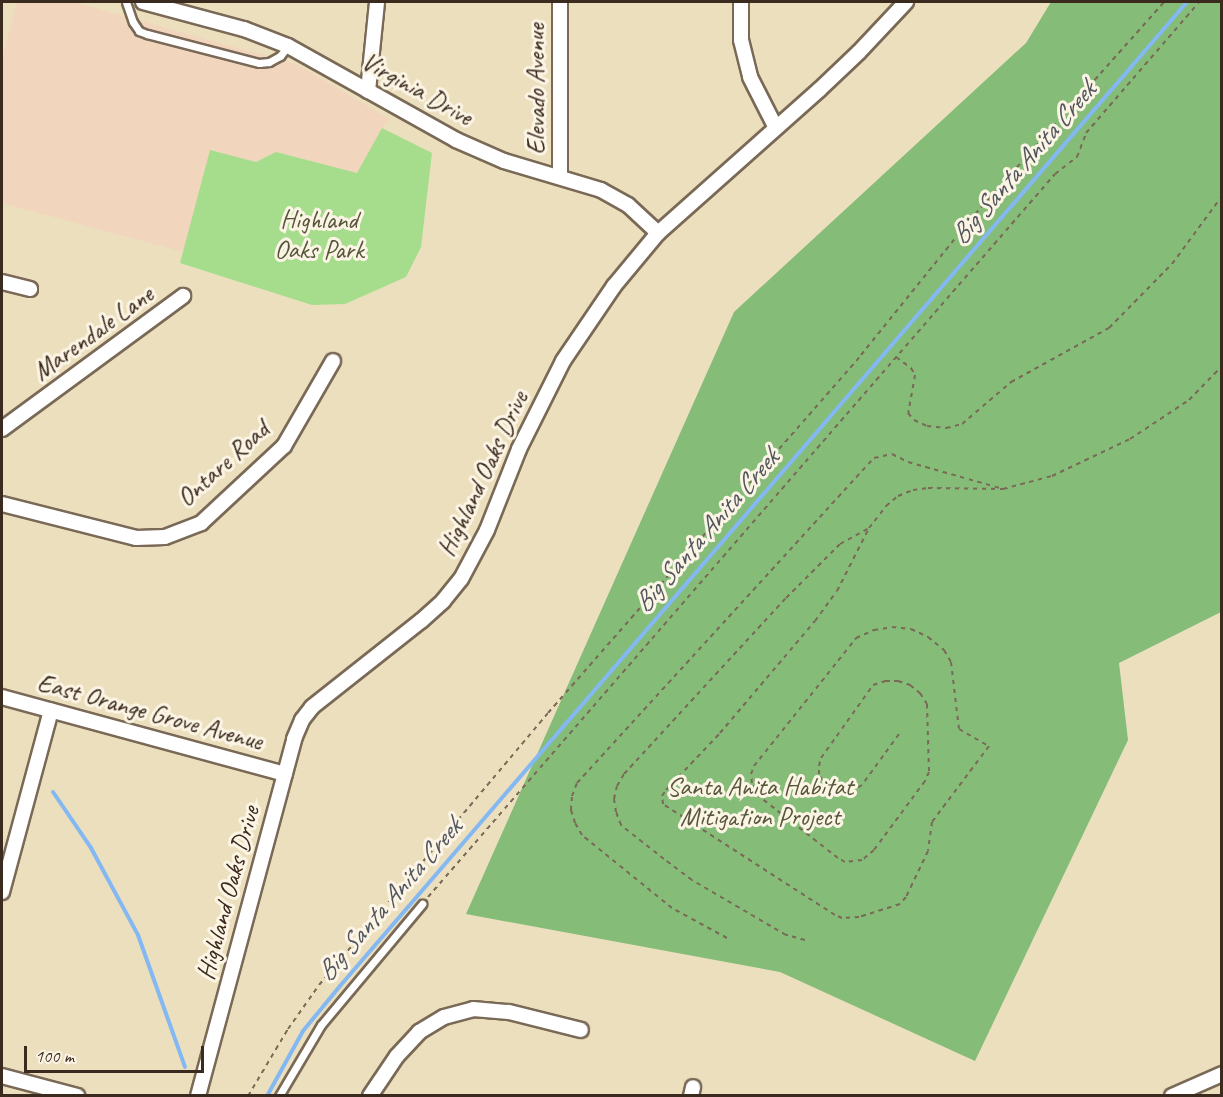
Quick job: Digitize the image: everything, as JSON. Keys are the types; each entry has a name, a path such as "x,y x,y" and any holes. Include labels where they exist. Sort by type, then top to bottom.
{"street":[{"name":"Virginia Drive","path":"143,2 182,6 288,46 456,141 504,161 560,176 600,190 628,205 658,233"},
{"path":"368,91 377,2"},
{"name":"Elevado Avenue","path":"560,2 560,176"},
{"path":"741,2 741,40 750,77 775,126"},
{"name":"Highland Oaks Drive","path":"198,1095 297,730 312,707 421,621 443,601 461,579 486,530 519,449 563,361 614,286 658,233 859,52 906,2"},
{"path":"2,282 30,289"},
{"name":"Marendale Lane","path":"2,429 183,296"},
{"name":"Ontare Road","path":"2,504 136,538 165,537 201,523 284,446 333,361"},
{"name":"East Orange Grove Avenue","path":"2,697 285,774"},
{"path":"2,892 51,711"},
{"path":"370,1095 397,1056 419,1032 444,1017 473,1009 509,1012 581,1030"},
{"path":"1172,1095 1221,1074"},
{"path":"2,1076 78,1095"}],"lane":[{"path":"126,2 133,22 140,31 147,34 258,63 269,62 288,46"},
{"path":"279,1095 321,1024 422,904"}],"path":[{"path":"248,1095 288,1029 319,985 548,713 861,355 969,221 1164,2"},
{"path":"422,904 1055,174 1077,157 1086,133 1199,2"},
{"path":"896,357 911,368 915,375 908,412 914,420 936,427 962,424 1011,382 1109,328 1172,264 1221,196"},
{"path":"900,734 862,785 849,793 833,792 826,788 819,774 821,758 873,685 885,681 898,681 910,685 920,693 927,704 929,772 925,781 874,850 862,860 846,862 838,858 760,797 752,783 754,766 856,638 874,630 892,627 911,630 928,637 944,650 951,662 956,720 959,729 989,746 932,822 923,863 903,900 851,919 835,915 668,809 662,800 666,790 720,732 815,621 837,591 869,528 886,506 898,496 913,490 1003,489 1052,476 1130,439 1189,400 1221,366"},
{"path":"727,938 672,908 582,835 575,824 571,810 572,796 577,783 874,458 892,454 908,462 1003,489"},
{"path":"805,940 786,935 692,880 621,825 614,799 617,786 624,774 786,598 840,544 869,528"}],"shaded area":[{"path":"17,2 73,2 296,64 390,119 382,128 357,173 276,152 256,162 210,150 183,252 2,203 2,60"}],"green space":[{"name":"Santa Anita Habitat Mitigation Project","path":"1051,2 1221,2 1221,612 1119,663 1128,740 975,1061 780,972 466,914 734,312 1026,43"},
{"name":"Highland Oaks Park","path":"382,128 432,153 421,247 406,277 345,304 312,305 180,263 210,150 256,162 276,152 357,173"}],"waterway":[{"name":"Big Santa Anita Creek","path":"267,1096 303,1031 340,986 1187,2"},
{"path":"53,792 91,848 138,935 185,1067"}]}
